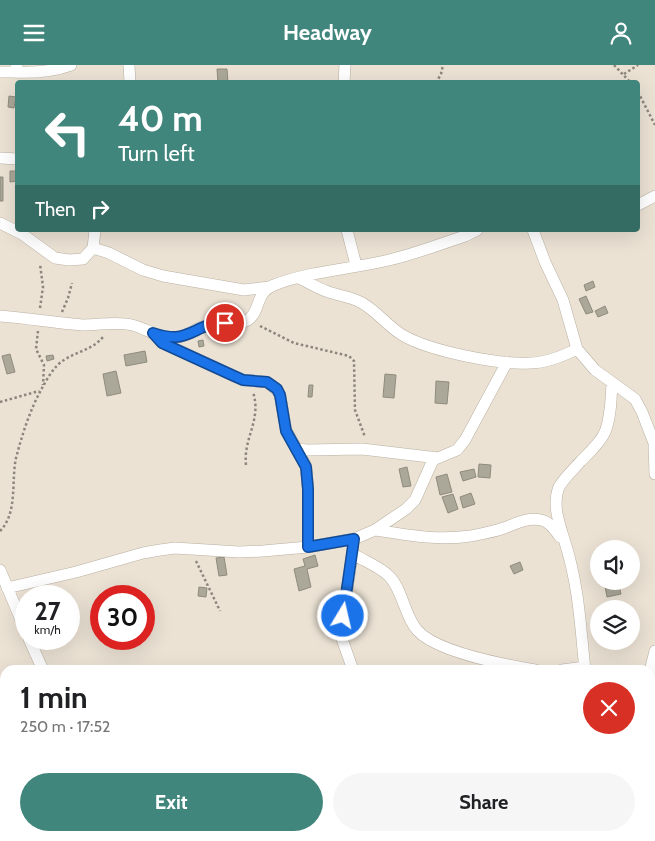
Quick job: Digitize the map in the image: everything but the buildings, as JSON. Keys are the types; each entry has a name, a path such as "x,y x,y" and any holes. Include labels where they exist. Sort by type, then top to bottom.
{"street":[{"path":"0,71 15,69 33,73 56,70 71,65"},
{"path":"129,65 130,80"},
{"path":"344,80 345,65"},
{"path":"0,158 15,159"},
{"path":"640,204 655,196"},
{"path":"0,223 15,230"},
{"path":"18,232 55,257 69,260 83,259 93,249 95,232"},
{"path":"348,232 356,265"},
{"path":"93,249 109,253 143,270 163,276 244,290 270,287 323,271 388,260 473,232"},
{"path":"534,232 545,262 563,300 577,349 596,370 635,399 642,412 654,443 655,474"},
{"path":"298,278 326,291 351,297 362,302 372,308 389,325 425,346 497,361 531,363 553,359 577,349"},
{"path":"0,316 96,325 130,324 165,337 178,337 208,325 219,323 236,324 247,320 251,317 263,291 270,287"},
{"path":"153,333 162,343 243,380 267,382 277,389 283,405 286,431 306,467 308,476 308,547"},
{"path":"4,585 84,571 143,553 175,548 239,552 308,547 354,539 375,530 406,509 415,500 424,484 430,465 438,457 457,449 465,440 507,362"},
{"path":"585,665 578,594 557,515 556,501 559,488 605,433 609,416 612,383"},
{"path":"296,449 308,451 371,450 438,457"},
{"path":"375,530 409,536 450,538 490,532 531,519 540,519 548,523 566,545"},
{"path":"351,665 342,639 342,627 354,539"},
{"path":"353,554 389,576 395,584 415,627 430,640 457,652 504,665"},
{"path":"0,570 4,585 15,608"},
{"path":"34,650 40,665"},
{"path":"652,665 655,651"}],"path":[{"path":"438,80 443,65"},
{"path":"614,65 629,80"},
{"path":"624,74 638,65"},
{"path":"640,97 655,125"},
{"path":"32,241 40,258 43,280 35,343 44,365 43,387"},
{"path":"56,322 66,306 72,283"},
{"path":"247,320 294,343 349,357 354,361 355,410 371,450"},
{"path":"0,531 12,501 16,459 40,391 53,370 63,361 97,344 113,323"},
{"path":"243,380 249,385 254,394 256,404 256,419 247,442 245,454 246,465"},
{"path":"0,402 40,391"},
{"path":"193,549 202,577 220,611"}],"route":[{"path":"225,323 208,325 178,337 165,337 153,333 162,343 176,350 243,380 267,382 277,389 283,405 286,431 306,467 308,476 308,547 354,539 343,616"}]}
